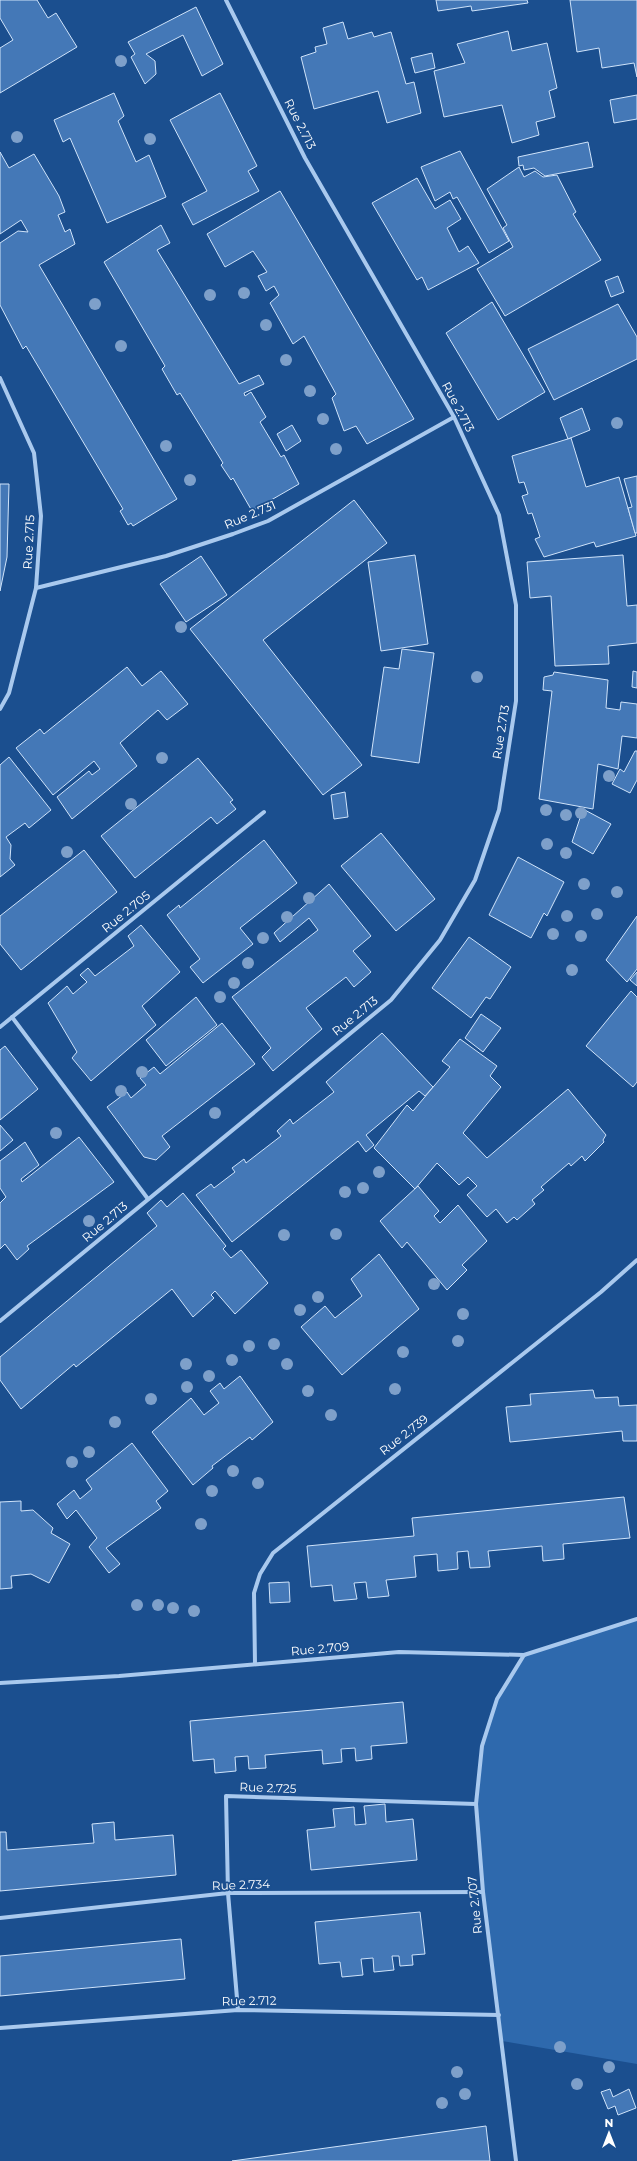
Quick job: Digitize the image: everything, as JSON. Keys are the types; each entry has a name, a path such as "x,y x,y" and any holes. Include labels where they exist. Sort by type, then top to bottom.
{"street":[{"name":"Rue 2.713","path":"0,1321 391,1000 440,940 475,880 499,810 516,701 516,605 499,515 454,418 305,158 226,0"},
{"name":"Rue 2.715","path":"0,378 34,453 41,516 36,588 9,693 0,709"},
{"name":"Rue 2.731","path":"36,588 166,556 268,521 454,418"},
{"name":"Rue 2.705","path":"0,1027 264,812"},
{"path":"12,1017 148,1199"},
{"name":"Rue 2.739","path":"255,1664 254,1594 260,1574 273,1553 601,1292 637,1260"},
{"name":"Rue 2.709","path":"0,1683 119,1676 398,1652 524,1655 637,1619"},
{"name":"Rue 2.707","path":"516,2161 483,1892 476,1804 482,1746 497,1699 524,1655"},
{"name":"Rue 2.725","path":"238,2010 228,1893 226,1796 476,1804"},
{"name":"Rue 2.734","path":"0,1918 228,1893 483,1892"},
{"name":"Rue 2.712","path":"0,2028 238,2010 499,2016"}],"shaded area":[{"path":"637,1619 637,2064 502,2041 483,1892 476,1804 482,1746 497,1699 524,1655"}],"building":[{"path":"0,0 37,0 48,18 56,13 77,47 0,93 0,48 13,40 0,18"},
{"path":"436,0 527,0 528,3 472,11 471,6 438,11"},
{"path":"570,0 637,0 637,77 634,63 602,68 599,48 577,52"},
{"path":"196,7 223,64 202,76 183,35 146,54 155,61 156,74 145,84 131,57 135,54 128,42"},
{"path":"343,22 348,39 372,32 374,37 391,32 406,84 414,82 421,113 387,123 378,91 314,109 301,57 316,52 315,47 327,44 323,28"},
{"path":"508,31 512,51 547,43 557,88 549,91 555,117 536,122 539,135 512,143 502,105 444,117 434,71 465,63 457,44"},
{"path":"432,53 435,68 415,73 411,58"},
{"path":"114,93 124,116 118,121 136,162 149,155 166,197 107,223 70,138 63,142 54,120"},
{"path":"220,93 257,166 248,171 259,191 193,225 182,204 207,191 170,120"},
{"path":"637,95 637,119 614,123 610,100"},
{"path":"588,142 593,167 545,176 534,168 524,170 523,165 519,166 518,157"},
{"path":"460,151 509,241 489,253 457,197 453,199 450,192 435,201 421,167"},
{"path":"0,152 9,168 34,154 59,196 65,212 58,215 65,232 70,229 75,244 39,265 177,499 133,526 131,523 128,525 120,511 123,509 26,346 23,349 0,305 0,243 18,231 28,232 21,220 0,234"},
{"path":"519,167 524,177 535,171 543,177 557,175 576,212 573,214 601,260 505,316 477,269 513,247 503,228 507,225 487,189"},
{"path":"417,178 435,209 450,200 461,219 447,228 459,252 468,246 479,263 428,290 422,277 417,280 372,203"},
{"path":"280,191 414,419 367,444 356,426 344,431 332,398 336,394 304,336 293,344 270,303 279,295 274,286 266,291 258,276 267,272 253,251 225,267 207,234"},
{"path":"161,225 170,243 157,250 239,384 259,375 264,384 244,393 245,396 251,392 266,417 260,422 281,457 284,455 299,484 252,511 233,478 231,480 221,465 223,463 180,393 177,395 162,369 165,366 104,262"},
{"path":"618,276 624,292 611,297 605,281"},
{"path":"492,302 545,392 498,420 446,333"},
{"path":"618,304 637,337 637,359 554,400 528,349"},
{"path":"582,408 590,430 568,439 560,418"},
{"path":"292,425 301,441 286,451 277,434"},
{"path":"571,438 586,487 619,477 636,536 596,547 594,542 544,557 535,539 540,537 532,513 528,514 522,496 528,494 524,482 519,483 512,456"},
{"path":"637,476 637,533 635,533 628,508 632,507 624,479"},
{"path":"0,484 9,484 7,557 0,591"},
{"path":"354,500 387,543 263,640 362,765 323,795 190,629"},
{"path":"415,555 428,644 381,651 368,562"},
{"path":"623,555 627,606 637,605 637,643 608,646 609,664 555,666 551,596 530,598 527,562"},
{"path":"201,556 227,595 186,622 160,584"},
{"path":"402,649 434,653 419,763 371,756 384,667 399,669"},
{"path":"127,667 142,686 161,671 188,704 167,720 158,710 120,743 137,766 72,819 57,797 89,771 92,775 100,769 94,761 53,795 16,748 40,729 44,734"},
{"path":"633,671 637,672 637,688 632,687"},
{"path":"554,672 608,680 606,708 620,710 621,702 637,704 637,738 622,736 618,769 598,764 593,809 539,799 552,691 543,690 544,677 553,675"},
{"path":"635,751 637,751 637,780 630,793 612,784 620,769 624,772"},
{"path":"9,757 51,810 29,828 25,823 6,837 11,845 10,859 15,865 0,877 0,765"},
{"path":"198,758 233,800 230,802 236,809 217,824 211,817 135,878 101,836"},
{"path":"345,792 348,817 334,819 331,795"},
{"path":"583,809 611,824 593,854 572,842"},
{"path":"381,833 435,899 396,931 341,866"},
{"path":"264,840 297,883 240,928 253,944 203,983 190,967 200,959 167,915 179,905 180,908"},
{"path":"84,850 117,892 21,970 0,944 0,916"},
{"path":"518,857 564,882 547,916 544,913 531,938 489,915"},
{"path":"329,884 371,936 353,951 371,972 354,987 346,977 306,1008 322,1029 273,1071 262,1057 271,1048 232,997 318,930 309,918 280,942 274,933"},
{"path":"637,916 637,969 627,982 606,960"},
{"path":"141,925 180,972 142,1006 156,1025 91,1081 72,1058 77,1052 48,1003 67,986 73,994 87,982 80,975 88,968 95,976 134,946 128,936"},
{"path":"469,937 511,967 490,999 486,997 471,1018 432,988"},
{"path":"637,972 637,986 630,980"},
{"path":"631,991 637,997 637,1082 633,1087 586,1046"},
{"path":"196,997 217,1025 166,1066 146,1040"},
{"path":"481,1014 501,1028 483,1052 465,1038"},
{"path":"222,1023 255,1064 162,1136 170,1147 156,1160 144,1157 107,1107 127,1092 131,1098 146,1085 140,1078 154,1067 160,1074"},
{"path":"382,1033 433,1087 425,1096 419,1091 366,1135 374,1145 366,1152 358,1141 232,1242 196,1195 211,1184 214,1188 235,1172 232,1168 244,1159 246,1163 281,1136 277,1131 290,1119 293,1124 334,1092 326,1082"},
{"path":"460,1039 497,1066 490,1076 501,1087 463,1133 487,1158 568,1089 606,1135 603,1140 604,1142 585,1161 582,1156 571,1166 569,1163 541,1187 544,1190 532,1200 535,1204 517,1220 514,1217 507,1223 496,1209 487,1217 467,1195 477,1186 468,1177 459,1185 437,1163 415,1189 374,1148 407,1105 413,1111 450,1067 442,1061"},
{"path":"5,1046 38,1089 0,1120 0,1050"},
{"path":"0,1125 13,1140 0,1151"},
{"path":"79,1137 114,1182 27,1246 29,1249 17,1260 5,1244 0,1249 0,1203 6,1197 0,1188 0,1161 25,1142 39,1165 21,1179 22,1182"},
{"path":"418,1186 439,1211 434,1216 440,1223 458,1205 487,1241 462,1265 467,1270 447,1290 407,1242 402,1248 380,1221"},
{"path":"183,1193 226,1246 223,1249 231,1258 241,1250 268,1283 235,1314 215,1291 211,1295 214,1298 193,1317 172,1289 76,1367 74,1364 21,1409 0,1380 0,1357 157,1226 147,1213 161,1200 167,1207"},
{"path":"379,1254 419,1309 342,1375 301,1327 325,1306 335,1318 362,1296 351,1279"},
{"path":"240,1376 273,1422 252,1440 250,1437 212,1466 213,1468 193,1485 152,1432 191,1398 204,1415 219,1403 210,1391 220,1383 224,1389"},
{"path":"593,1390 595,1398 618,1397 619,1406 637,1405 637,1441 623,1441 622,1431 510,1442 506,1407 531,1405 530,1394"},
{"path":"132,1443 168,1491 156,1501 161,1508 106,1548 120,1564 109,1573 89,1547 97,1538 76,1510 67,1519 57,1504 74,1490 80,1499 92,1489 86,1480"},
{"path":"624,1497 630,1538 563,1544 564,1559 543,1561 542,1546 488,1551 490,1567 470,1568 468,1551 457,1552 458,1569 438,1571 437,1554 414,1556 416,1577 386,1580 389,1596 368,1598 366,1582 354,1583 357,1599 334,1601 332,1585 311,1587 307,1546 414,1536 412,1518"},
{"path":"21,1501 21,1511 33,1510 53,1528 51,1533 70,1544 49,1583 31,1574 11,1576 12,1588 0,1589 0,1502"},
{"path":"289,1582 290,1602 270,1603 269,1583"},
{"path":"403,1702 407,1743 371,1746 372,1759 356,1761 355,1748 341,1749 342,1762 323,1764 322,1750 265,1755 266,1768 249,1769 248,1756 235,1757 236,1771 215,1773 214,1759 193,1761 190,1721"},
{"path":"385,1804 386,1822 413,1819 417,1860 311,1870 307,1830 335,1827 333,1809 354,1807 355,1825 366,1824 364,1806"},
{"path":"114,1822 115,1840 173,1835 176,1875 0,1891 0,1832 6,1832 7,1850 94,1843 92,1824"},
{"path":"420,1912 425,1954 412,1955 413,1965 400,1966 399,1956 392,1956 394,1970 374,1972 373,1958 361,1959 363,1975 342,1977 340,1962 319,1964 315,1922"},
{"path":"181,1939 185,1979 0,1996 0,1956"},
{"path":"610,2089 613,2097 629,2089 636,2108 618,2115 615,2106 608,2109 601,2092"},
{"path":"486,2126 490,2161 232,2161"}]}
